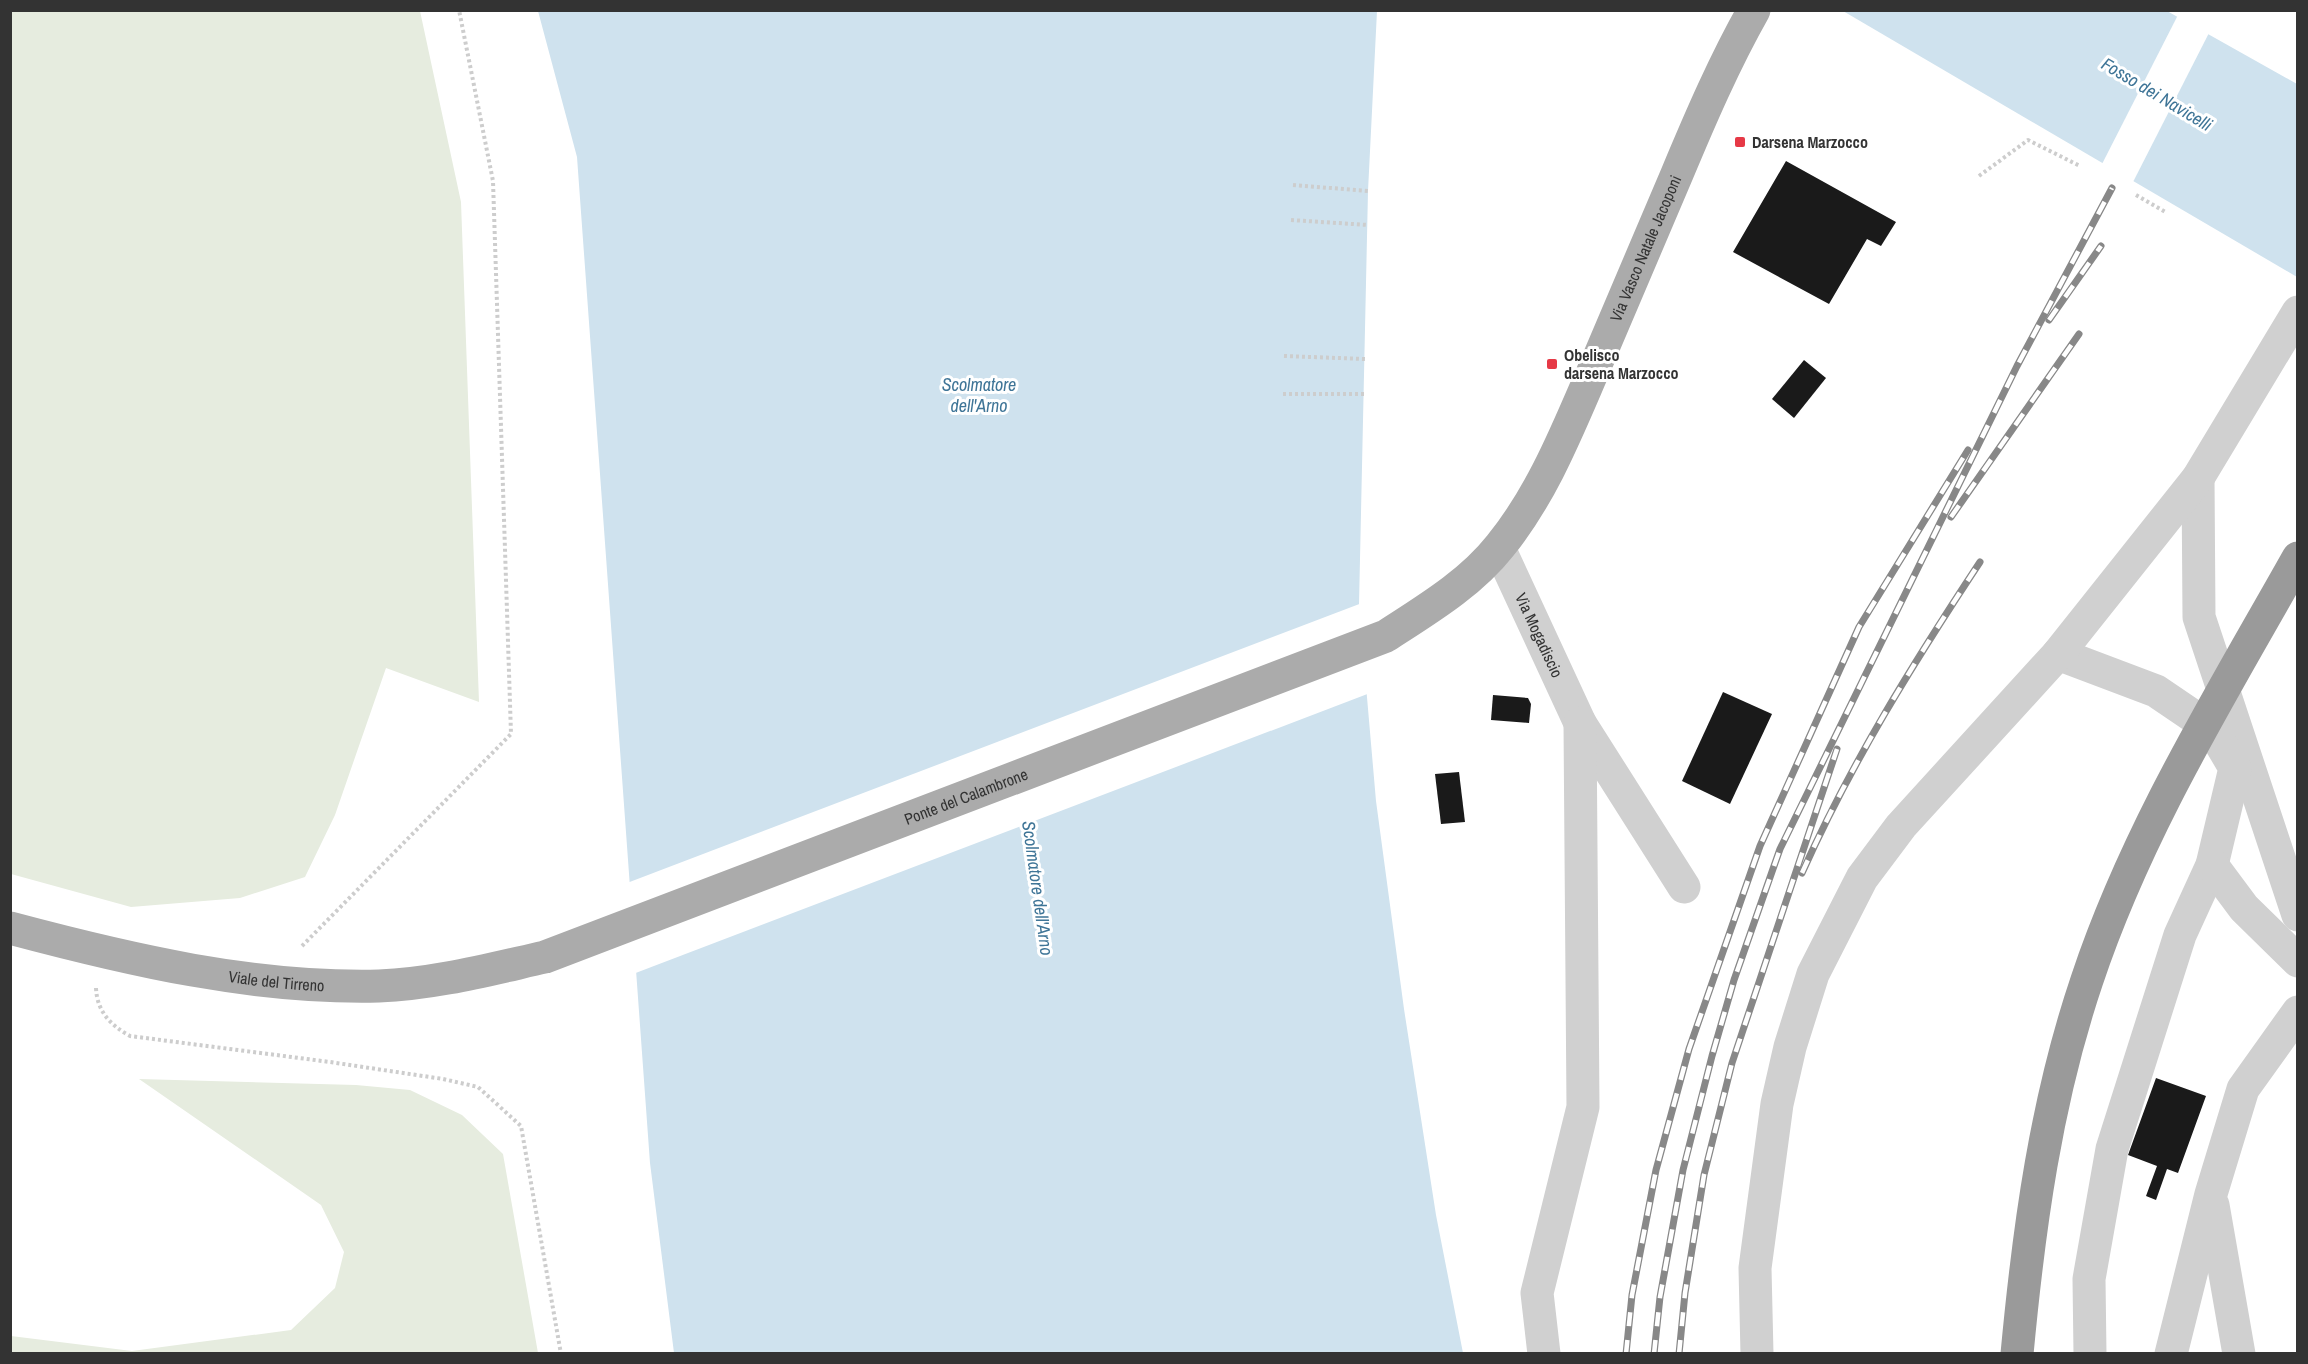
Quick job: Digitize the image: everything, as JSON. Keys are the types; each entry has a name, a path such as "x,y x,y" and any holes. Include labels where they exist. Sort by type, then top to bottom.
{"highway":[{"path":"2017,1353 2034,1201 2046,1134 2087,978 2146,835 2298,558"}],"main road":[{"name":"Via Vasco Natale Jacoponi","path":"1386,636 1472,575 1499,548 1514,528 1562,444 1698,125 1732,50 1753,12"},
{"name":"Ponte del Calambrone","path":"545,957 1386,636"},
{"name":"Viale del Tirreno","path":"10,928 95,950 267,981 380,986 463,975 545,957"}],"street":[{"path":"1756,1353 1755,1268 1777,1104 1790,1047 1814,974 1862,878 1900,826 2058,654 2198,478 2298,312"},
{"path":"2198,478 2199,617 2298,915"},
{"name":"Via Mogadiscio","path":"1499,548 1580,723 1684,887"},
{"path":"2058,654 2154,690 2212,729 2235,768 2212,866 2180,935 2112,1149 2089,1279 2090,1353"},
{"path":"1544,1353 1537,1293 1583,1107 1580,723"},
{"path":"2212,866 2244,908 2298,961"},
{"path":"2171,1353 2211,1194 2243,1089 2298,1012"},
{"path":"2211,1194 2239,1353"}],"path":[{"path":"267,981 511,734 493,181 459,10"},
{"path":"1979,176 2028,140 2080,166"},
{"path":"1293,185 1368,191"},
{"path":"2136,195 2167,213"},
{"path":"1291,220 1368,225"},
{"path":"1284,356 1365,359"},
{"path":"1283,394 1364,394"},
{"path":"113,1027 130,1036 330,1062 443,1079 478,1088 521,1126 561,1353"}],"shaded area":[{"path":"10,11 420,11 461,202 479,702 386,668 335,815 305,877 240,898 131,907 11,874"},
{"path":"139,1079 356,1085 410,1090 462,1115 503,1154 538,1353 11,1353 11,1336 132,1351 291,1330 335,1288 344,1252 321,1205"}],"water":[{"name":"Scolmatore dell'Arno","path":"538,11 1377,11 1368,191 1359,605 1376,801 1404,1009 1436,1215 1463,1353 674,1353 650,1163 577,157"},
{"name":"Fosso dei Navicelli","path":"1843,11 2167,11 2297,84 2297,277"}],"pier":[{"path":"2179,13 2210,31 2132,184 2101,166"},
{"path":"1362,603 1370,693 633,974 627,883"}],"building":[{"path":"1786,161 1896,222 1881,246 1867,239 1829,304 1733,252"},
{"path":"1804,360 1826,378 1794,418 1772,399"},
{"path":"1723,692 1772,714 1730,804 1682,781"},
{"path":"1493,695 1528,698 1531,704 1529,723 1491,720"},
{"path":"1459,772 1465,822 1441,824 1435,774"},
{"path":"2156,1078 2206,1096 2178,1173 2167,1169 2156,1200 2146,1196 2157,1166 2128,1155"}],"railway":[{"path":"1654,1354 1660,1297 1683,1170 1734,980 1780,849 2017,366 2112,188"},
{"path":"2049,320 2101,246"},
{"path":"1951,517 2079,334"},
{"path":"1626,1354 1632,1295 1656,1170 1689,1049 1760,846 1859,627 1968,450"},
{"path":"1802,873 1862,753 1931,637 1980,562"},
{"path":"1679,1354 1685,1293 1704,1175 1732,1063 1837,749"}],"place":[{"name":"Darsena Marzocco","path":"1740,142"},
{"name":"Obelisco darsena Marzocco","path":"1552,364"}]}
